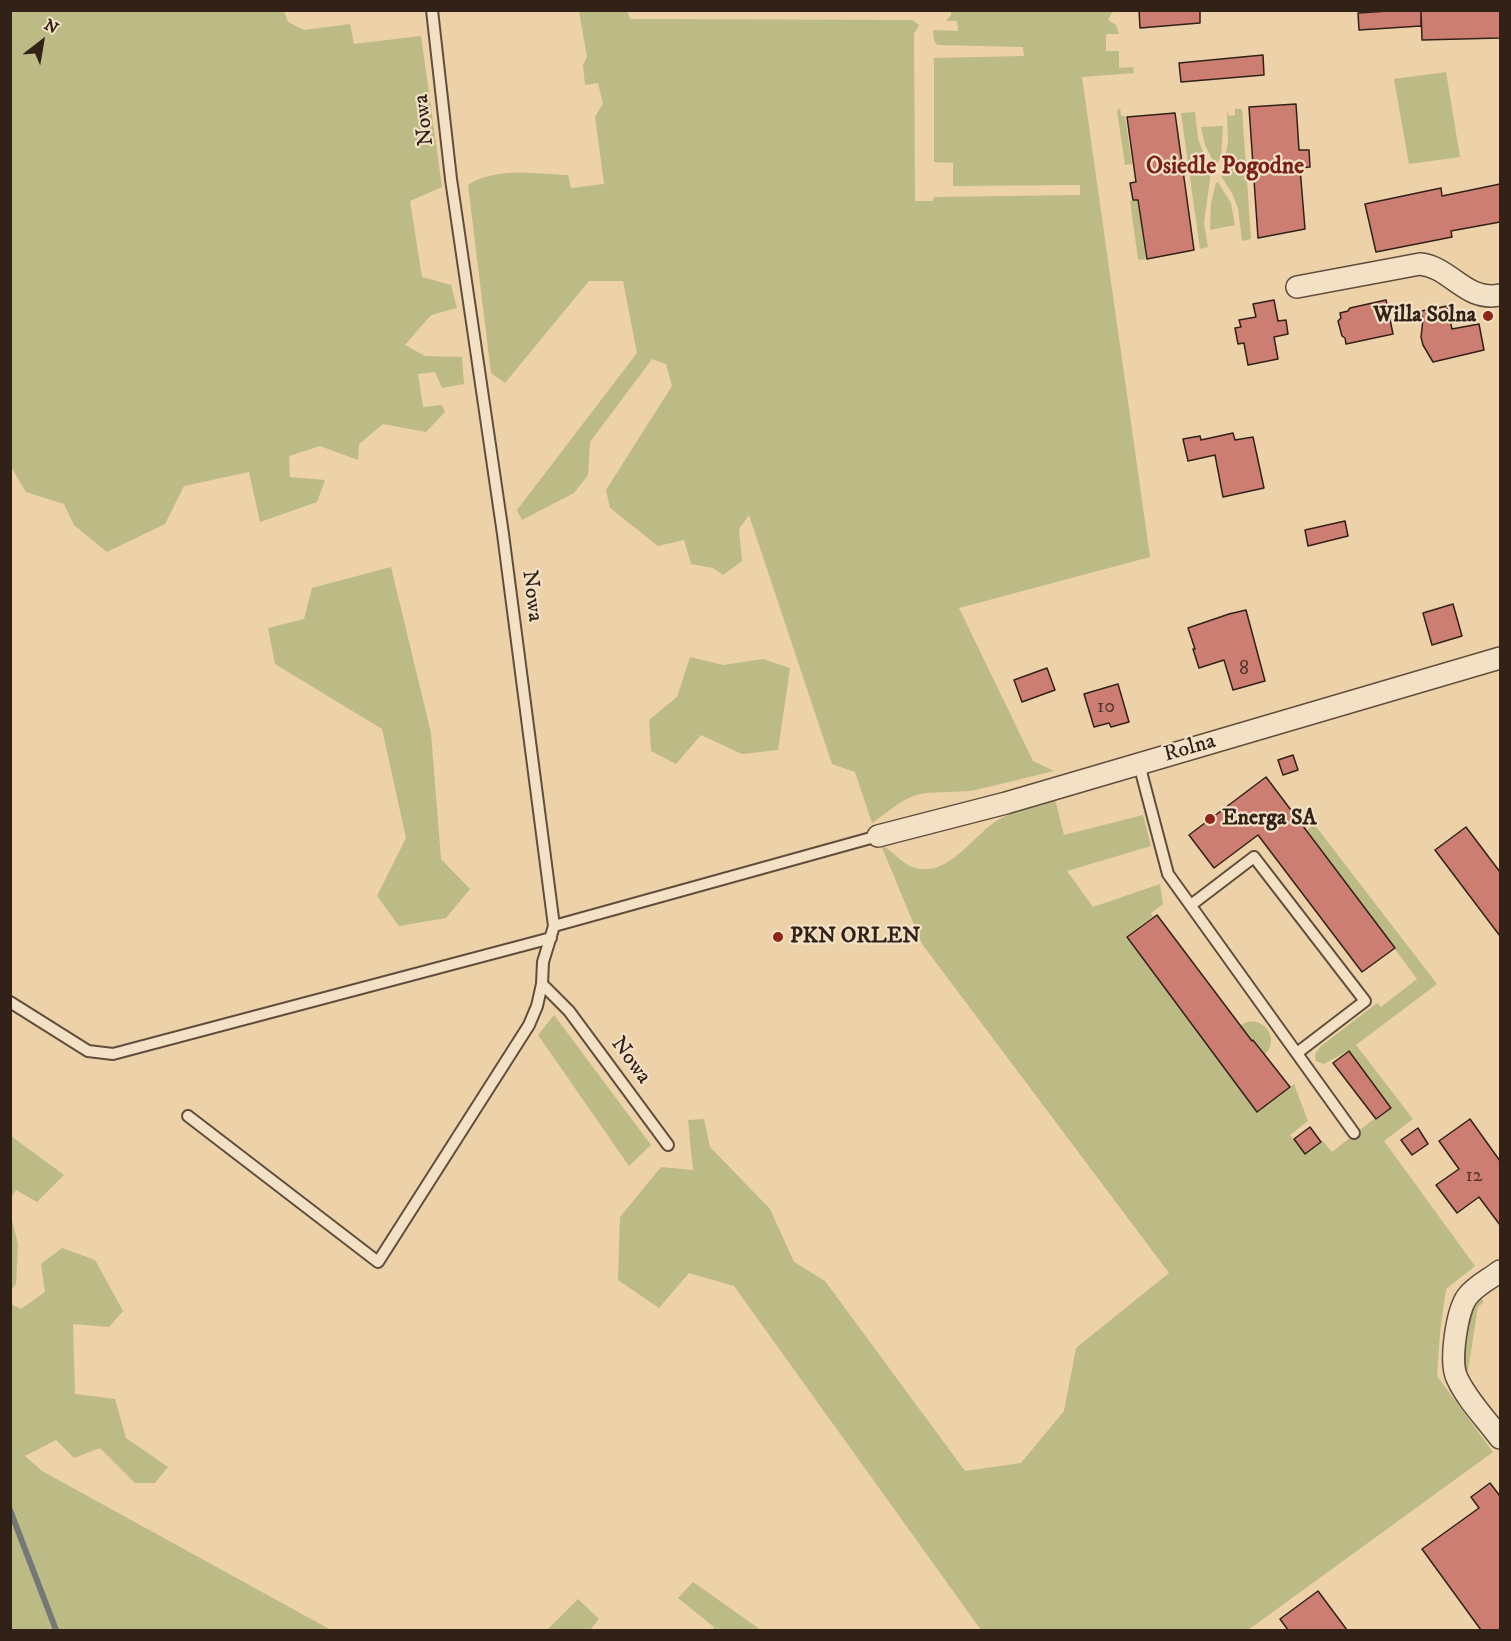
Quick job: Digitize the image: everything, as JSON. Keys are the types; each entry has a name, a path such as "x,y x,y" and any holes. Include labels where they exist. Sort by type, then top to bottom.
{"street":[{"path":"1297,287 1420,264 1430,266 1473,293 1484,297 1500,295"},
{"name":"Rolna","path":"878,836 1006,803 1500,658"},
{"path":"1500,1271 1477,1287 1464,1302 1453,1368 1464,1390 1500,1438"}],"lane":[{"name":"Nowa","path":"432,10 451,179 503,534 554,926 543,962 542,984 569,1011 668,1145"},
{"path":"1139,764 1168,874 1354,1133"},
{"path":"554,926 878,836"},
{"path":"1191,905 1254,857 1365,1001 1297,1053"},
{"path":"10,1002 88,1051 113,1054 551,938"},
{"path":"188,1116 378,1262 529,1024 537,1006 542,984"}],"shaded area":[{"path":"627,10 630,19 912,20 919,25 914,34 915,201 933,201 934,197 1080,195 1080,185 953,186 953,163 934,162 934,58 1024,56 1023,47 937,45 933,30 958,31 957,21 946,21 951,11 1113,11 1108,20 1116,25 1119,34 1106,34 1106,51 1119,51 1119,68 1133,67 1134,73 1082,77 1150,557 959,608 1033,761 1054,771 971,791 925,793 913,796 872,823 855,772 832,764 749,515 739,529 742,561 723,575 713,568 691,564 684,540 658,546 610,508 606,490 672,386 666,364 652,359 590,442 588,475 574,493 522,520 517,510 637,353 623,281 589,281 505,383 491,373 468,185 490,176 516,173 568,175 571,188 604,184 595,117 603,104 598,83 585,85 583,65 587,57 579,11"},
{"path":"10,11 284,11 288,22 304,30 350,24 354,44 421,36 442,187 410,201 422,277 451,285 457,308 431,315 405,345 425,356 462,357 464,384 442,388 435,372 418,374 423,407 442,405 445,412 426,432 383,424 359,444 358,460 320,446 289,456 290,477 325,480 317,502 260,522 249,472 184,486 165,524 107,552 74,525 64,504 26,492 10,465"},
{"path":"1446,72 1460,157 1409,164 1394,79"},
{"path":"1120,108 1121,116 1125,116 1132,164 1125,165 1117,111"},
{"path":"1235,109 1242,109 1251,239 1242,241 1238,208 1221,176 1228,143 1227,110 1229,116 1235,115"},
{"path":"1195,112 1198,139 1211,172 1204,223 1208,247 1200,249 1181,113"},
{"path":"1223,126 1221,156 1216,167 1205,145 1201,127"},
{"path":"1218,182 1231,203 1235,225 1210,230 1211,203"},
{"path":"1138,200 1146,259 1140,260 1138,259 1130,201"},
{"path":"391,567 431,733 441,859 470,889 446,918 399,926 377,896 406,838 382,729 275,664 268,628 304,619 312,588"},
{"path":"690,657 723,665 763,659 790,668 778,750 742,754 701,735 676,764 651,751 649,720 677,697"},
{"path":"1055,799 1064,835 1143,815 1151,846 1067,871 1093,907 1160,884 1163,904 1151,913 1153,916 1126,937 1211,1051 1242,1028 1241,1025 1248,1022 1261,1024 1266,1028 1271,1040 1270,1047 1265,1054 1254,1039 1221,1064 1257,1112 1294,1084 1308,1121 1290,1135 1305,1154 1323,1141 1332,1152 1392,1108 1349,1050 1324,1064 1316,1061 1315,1054 1321,1046 1377,1003 1381,1007 1417,979 1307,830 1314,824 1437,984 1356,1045 1413,1119 1384,1141 1475,1266 1446,1289 1437,1376 1493,1452 1248,1630 981,1630 734,1286 689,1273 659,1308 618,1280 620,1217 661,1167 693,1170 688,1120 704,1119 710,1147 770,1209 794,1262 825,1281 965,1471 1021,1463 1064,1411 1076,1348 1169,1273 922,944 881,845 911,866 928,869 950,861 998,820"},
{"path":"554,1015 651,1145 629,1166 538,1035"},
{"path":"11,1136 64,1175 37,1202 16,1190 11,1198"},
{"path":"10,1213 18,1244 16,1284 11,1290"},
{"path":"62,1248 95,1260 123,1311 109,1327 73,1324 75,1394 115,1399 126,1438 168,1467 155,1483 135,1483 100,1448 74,1458 56,1440 25,1456 42,1471 331,1630 11,1630 11,1304 21,1309 45,1292 41,1264"},
{"path":"1478,1295 1484,1302 1478,1307 1467,1376 1500,1422 1500,1428 1460,1369 1468,1308"},
{"path":"693,1582 761,1630 712,1630 714,1627 678,1598"},
{"path":"578,1599 599,1619 590,1630 547,1630"}],"building":[{"path":"1139,10 1200,10 1200,23 1140,28"},
{"path":"1404,10 1500,10 1500,38 1422,40 1421,12 1421,26 1359,30 1358,13"},
{"path":"1263,55 1264,75 1181,82 1179,63"},
{"path":"1296,104 1299,150 1309,150 1310,167 1300,168 1305,229 1258,238 1249,107"},
{"path":"1175,113 1194,250 1147,259 1138,200 1133,200 1130,183 1136,182 1127,117"},
{"path":"1500,184 1500,222 1451,231 1452,237 1376,252 1365,204 1441,188 1442,196"},
{"path":"1274,300 1278,321 1286,320 1288,334 1274,337 1278,359 1248,365 1244,343 1238,344 1235,328 1241,327 1239,320 1256,317 1253,304"},
{"path":"1386,300 1393,334 1346,344 1338,321 1341,318 1340,313 1350,308"},
{"path":"1447,306 1452,329 1479,324 1484,350 1433,362 1421,337 1423,319 1421,311"},
{"path":"1233,433 1235,440 1253,437 1264,488 1223,497 1215,455 1188,461 1183,439 1200,436 1201,440"},
{"path":"1345,521 1348,536 1308,546 1305,530"},
{"path":"1453,604 1462,636 1432,645 1423,613"},
{"path":"1246,610 1265,681 1233,690 1224,660 1199,668 1188,628"},
{"path":"1047,668 1055,690 1022,702 1014,680"},
{"path":"1118,684 1129,722 1111,727 1109,723 1094,727 1084,694"},
{"path":"1293,755 1298,770 1283,775 1278,760"},
{"path":"1266,777 1395,948 1362,972 1258,835 1214,868 1189,835"},
{"path":"1466,827 1500,872 1500,936 1435,850"},
{"path":"1157,915 1252,1041 1290,1087 1257,1112 1127,937"},
{"path":"1349,1051 1391,1108 1376,1119 1333,1063"},
{"path":"1470,1119 1500,1161 1500,1225 1479,1197 1457,1213 1436,1185 1459,1169 1439,1141"},
{"path":"1310,1127 1321,1142 1305,1154 1294,1139"},
{"path":"1418,1128 1428,1144 1412,1155 1401,1140"},
{"path":"1490,1483 1500,1496 1500,1630 1481,1630 1422,1549 1479,1508 1471,1497"},
{"path":"1318,1591 1347,1630 1288,1630 1280,1619"}],"waterway":[{"path":"10,1510 56,1630"}],"place":[{"name":"Willa Solna","path":"1488,316"},
{"name":"Energa SA","path":"1210,819"},
{"name":"PKN ORLEN","path":"778,937"}],"district":[{"name":"Osiedle Pogodne","path":"1225,168"}]}
